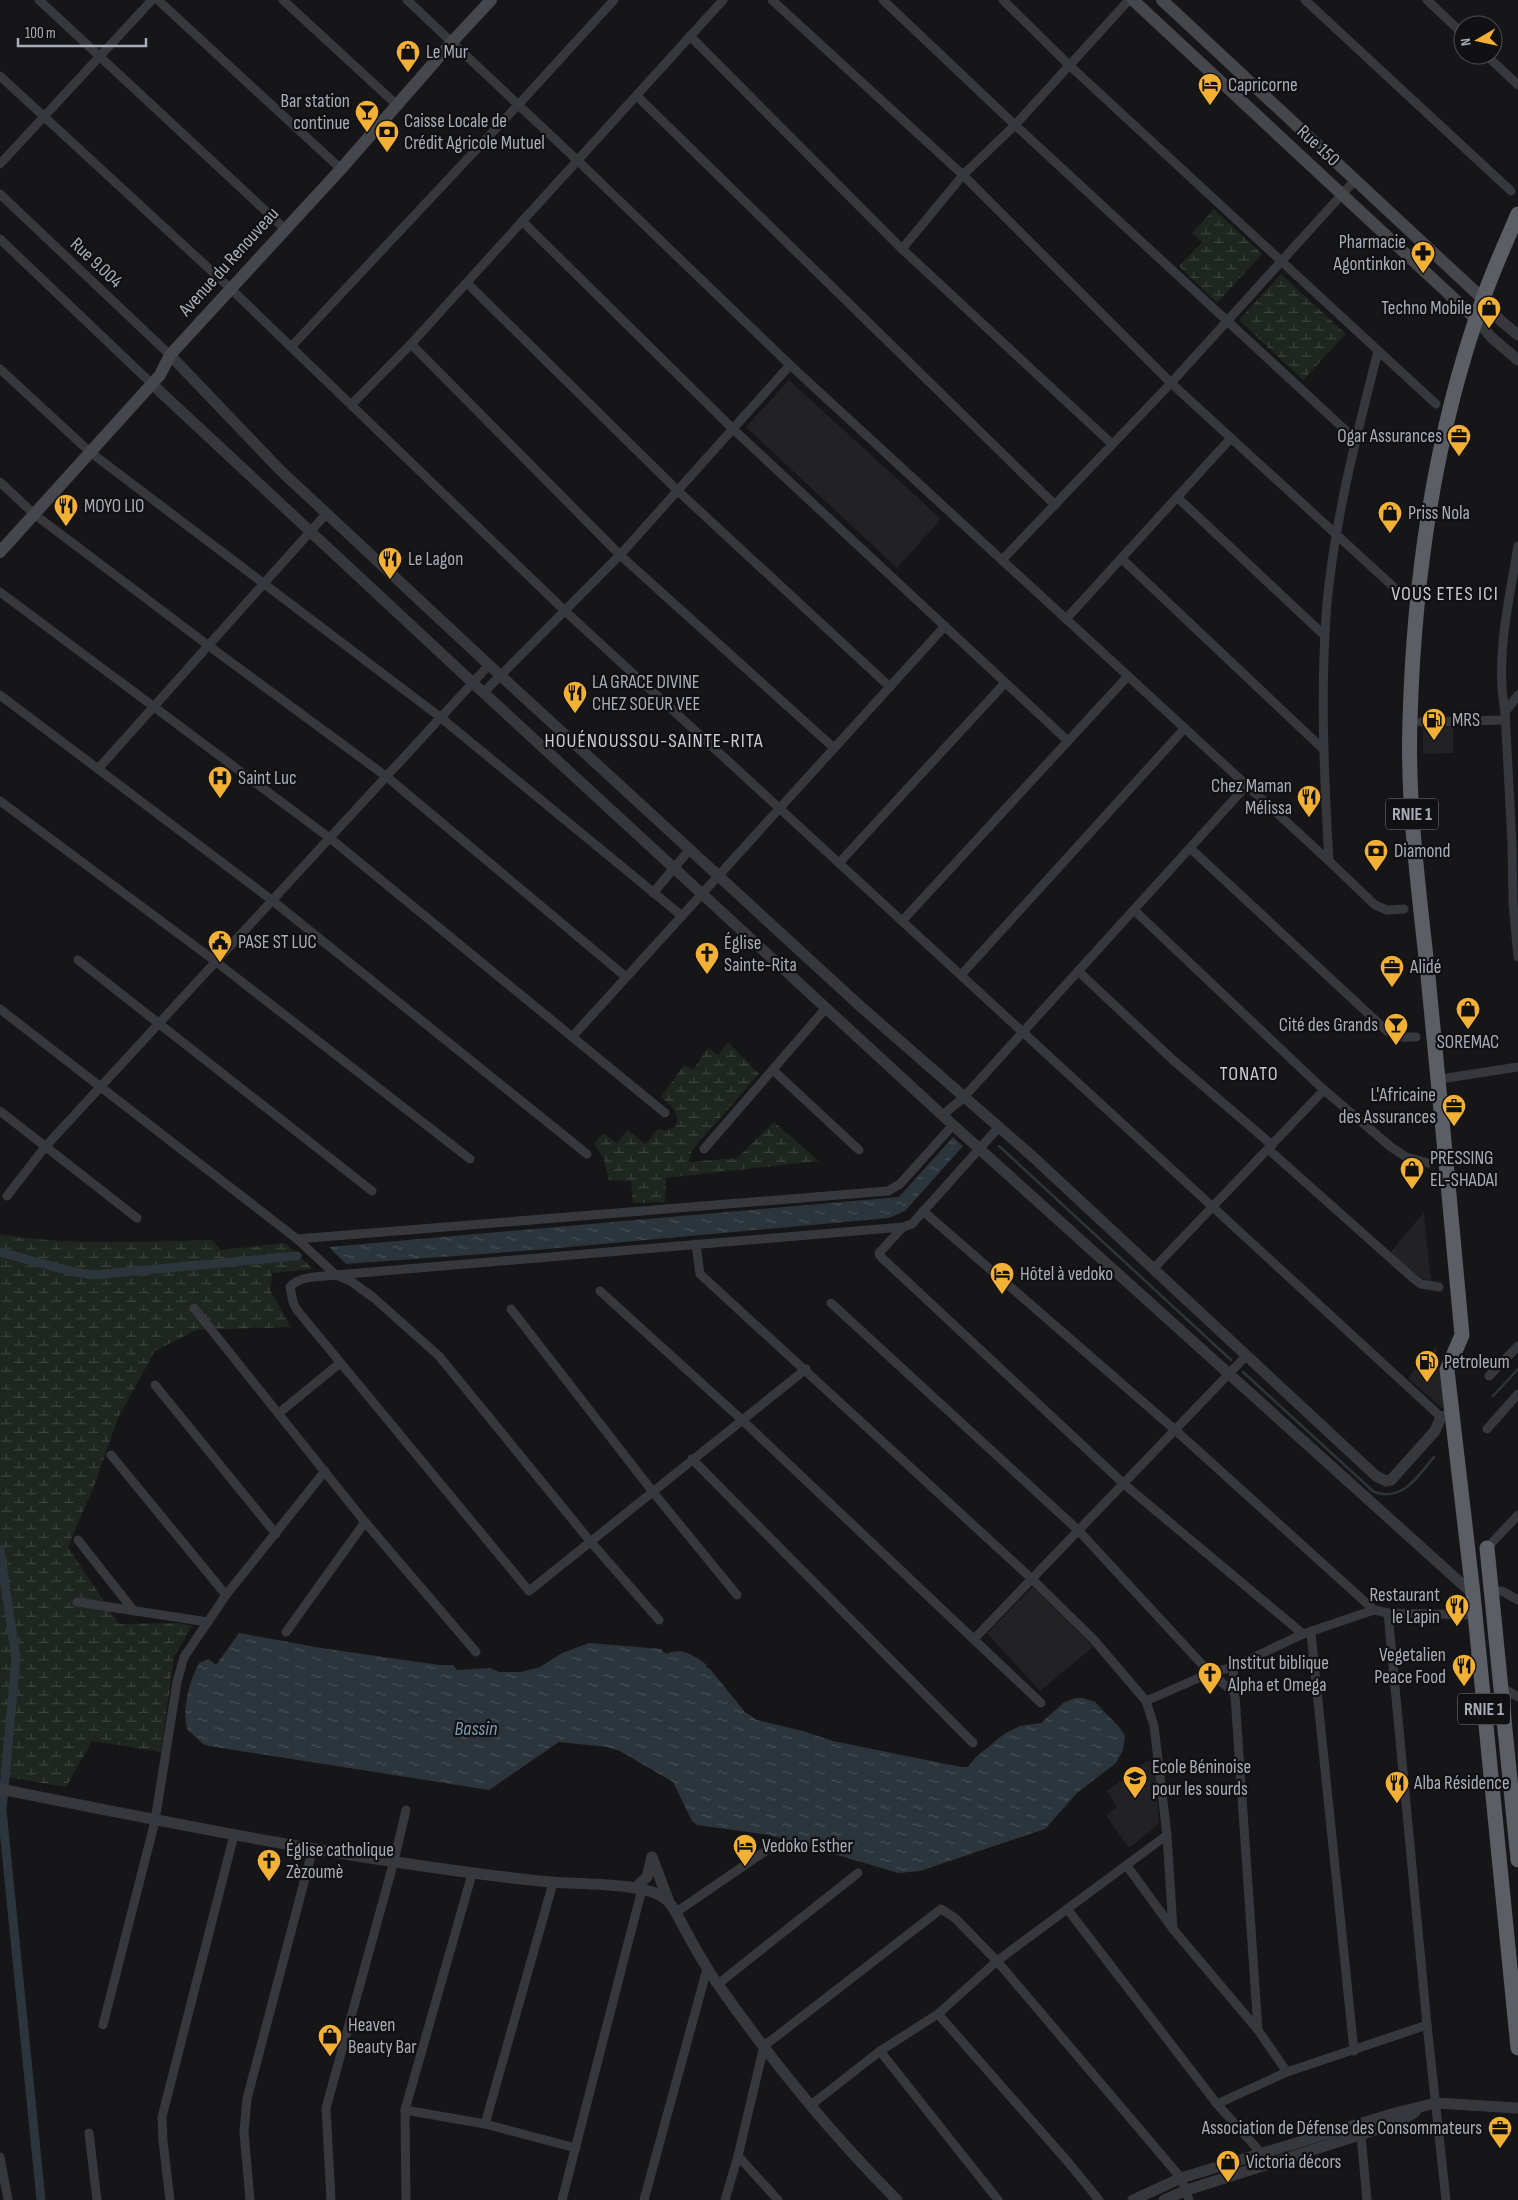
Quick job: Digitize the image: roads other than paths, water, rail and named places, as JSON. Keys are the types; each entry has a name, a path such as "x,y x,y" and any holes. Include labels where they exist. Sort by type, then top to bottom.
{"highway":[{"name":"RNIE 1","path":"1518,214 1483,300 1449,414 1433,487 1418,594 1409,722 1413,828 1462,1335 1447,1370 1446,1415 1473,1594 1518,2048"},
{"name":"RNIE 1","path":"1487,1548 1518,1860"}],"main road":[{"name":"Avenue du Renouveau","path":"0,552 156,379 170,355 284,228 341,169 491,0"},
{"name":"Rue 150","path":"1133,0 1477,320"},
{"name":"Rue 150","path":"1162,0 1483,300"}],"street":[{"path":"39,0 284,228"},
{"path":"0,164 45,118 152,0"},
{"path":"158,0 341,169"},
{"path":"283,0 397,105"},
{"path":"407,0 790,365 1329,860 1375,905 1387,910 1404,909"},
{"path":"291,346 614,0"},
{"path":"352,404 411,344 723,0"},
{"path":"772,0 963,175 1170,383 1398,591"},
{"path":"883,0 1015,125 1356,439"},
{"path":"1003,0 1069,65 1436,404"},
{"path":"902,249 963,175 1015,125 1129,0"},
{"path":"1305,0 1511,191"},
{"path":"1427,0 1453,25"},
{"path":"690,36 902,249 1112,444"},
{"path":"1497,65 1518,85"},
{"path":"0,76 230,288 565,611 1213,1207 1446,1415 1435,1431 1391,1480 1380,1479 1032,1156 860,1006 281,472 170,355"},
{"path":"637,96 1055,505"},
{"path":"1002,560 1170,383 1354,180"},
{"name":"Rue 9.004","path":"0,194 170,355"},
{"path":"522,221 733,429 1068,741"},
{"path":"0,239 156,379 310,531 953,1125 1473,1594"},
{"path":"467,283 678,491 890,687"},
{"path":"1483,300 1500,320 1518,335"},
{"path":"1477,320 1491,337 1518,360"},
{"path":"411,344 620,555 834,748"},
{"path":"1329,860 1323,749 1325,636 1331,570 1356,439 1378,351"},
{"path":"484,693 620,555 790,365"},
{"path":"0,369 90,452 440,717 682,916"},
{"path":"1066,618 1231,438"},
{"path":"0,482 34,514 209,646 387,776 626,977"},
{"path":"1178,498 1325,636"},
{"path":"98,769 265,584 326,513"},
{"path":"1518,546 1515,577 1503,648 1501,692 1505,716 1515,840 1513,903 1518,957"},
{"path":"1122,559 1323,749"},
{"path":"0,592 331,839 665,1113"},
{"path":"572,1037 945,626"},
{"path":"8,1196 46,1147 100,1086 331,839 489,665"},
{"path":"902,921 1128,676"},
{"path":"839,863 1005,683"},
{"path":"1505,716 1518,695"},
{"path":"0,696 273,901 588,1154"},
{"path":"1421,722 1505,716"},
{"path":"961,975 1185,728"},
{"path":"943,1115 964,1096 1023,1032 1247,785"},
{"path":"0,801 215,961 470,1159"},
{"path":"1190,848 1387,1031 1400,1036 1416,1037"},
{"path":"653,893 690,849"},
{"path":"1134,910 1324,1090 1391,1147 1406,1157 1428,1163"},
{"path":"78,960 372,1191"},
{"path":"1078,971 1414,1279 1421,1284 1440,1287"},
{"path":"704,1149 826,1008"},
{"path":"0,1009 297,1239 336,1275 352,1282 374,1298 439,1356 590,1541 658,1620"},
{"path":"1447,1078 1518,1067"},
{"path":"773,1070 859,1150"},
{"path":"1153,1269 1324,1090"},
{"path":"0,1111 137,1218"},
{"path":"297,1239 888,1191 900,1184 953,1125"},
{"path":"806,1370 741,1419 529,1591 297,1310 290,1293 290,1287 294,1281 336,1275 904,1227 912,1224 998,1128"},
{"path":"923,1211 1174,1429 1374,1610 1388,1613 1474,1615"},
{"path":"904,1227 879,1253 880,1256 1124,1484 1307,1634 1354,2051"},
{"path":"696,1244 700,1274 1032,1579 1094,1640 1146,1701 1154,1726 1167,1835 1173,1929"},
{"path":"600,1291 741,1419 1041,1703"},
{"path":"831,1303 1078,1531 1210,1673 1235,1692"},
{"path":"194,1308 280,1413 365,1522 476,1652"},
{"path":"511,1309 653,1492 737,1595"},
{"path":"1489,1376 1518,1346"},
{"path":"974,1638 1246,1356"},
{"path":"280,1413 340,1363"},
{"path":"155,1385 276,1534"},
{"path":"1486,1429 1518,1394"},
{"path":"111,1455 226,1595"},
{"path":"692,1459 973,1743"},
{"path":"103,2025 156,1821 178,1682 184,1657 226,1595 325,1471"},
{"path":"1487,1548 1518,1515"},
{"path":"286,1632 365,1522"},
{"path":"78,1540 134,1611"},
{"path":"1491,1590 1502,1591 1518,1600"},
{"path":"76,1602 208,1622"},
{"path":"1146,1701 1210,1673 1232,1667 1307,1634 1374,1610"},
{"path":"1388,1613 1427,2025 1446,2200"},
{"path":"1232,1667 1258,2030"},
{"path":"1500,1686 1518,1697"},
{"path":"4,1790 156,1821 472,1874 553,1883 639,1889 656,1893 669,1902"},
{"path":"331,2200 326,2108 394,1861 406,1810"},
{"path":"170,2200 162,2117 234,1835"},
{"path":"811,2105 880,2052 938,2014 997,1961 1167,1835"},
{"path":"250,2200 244,2132 247,2099 313,1848"},
{"path":"676,1913 767,1850"},
{"path":"562,2200 639,1889 647,1877 652,1857 669,1902 718,1984 811,2105 866,2168 897,2200"},
{"path":"1127,1866 1173,1929 1258,2030 1287,2072"},
{"path":"718,1984 858,1873"},
{"path":"406,2200 405,2110 472,1874"},
{"path":"485,2124 553,1883"},
{"path":"725,2200 738,2156 764,2046 941,1909 960,1923 997,1961 1181,2178 1188,2195"},
{"path":"1068,1910 1217,2104 1262,2154"},
{"path":"644,2200 707,1968"},
{"path":"938,2014 1099,2200"},
{"path":"1217,2104 1287,2072 1427,2025"},
{"path":"880,2052 998,2200"},
{"path":"1133,2200 1181,2178 1395,2113 1436,2103 1518,2108"},
{"path":"1164,2200 1188,2195 1397,2123 1424,2107"},
{"path":"405,2110 485,2124 576,2148"},
{"path":"88,2133 97,2200"},
{"path":"1361,2135 1367,2200"},
{"path":"738,2156 778,2200"},
{"path":"0,2157 8,2200"}],"water":[{"path":"953,1137 963,1146 905,1211 889,1218 536,1250 346,1264 329,1247 899,1197"},
{"name":"Bassin","path":"239,1633 321,1648 439,1665 453,1665 457,1670 490,1668 499,1672 521,1672 540,1667 562,1653 589,1643 662,1649 667,1654 678,1651 694,1656 707,1665 706,1667 710,1669 745,1712 757,1720 803,1731 833,1741 961,1767 968,1767 975,1758 1004,1734 1020,1726 1041,1723 1063,1703 1075,1698 1083,1698 1095,1702 1120,1728 1125,1736 1123,1750 1116,1763 1077,1793 1045,1829 920,1871 898,1873 770,1835 697,1825 692,1821 673,1782 620,1751 607,1747 559,1742 489,1790 203,1744 187,1729 185,1712 189,1687 199,1663 209,1659 216,1665"}],"waterway":[{"path":"999,1146 1231,1360"},
{"path":"0,1252 92,1275 297,1256"},
{"path":"1493,1396 1518,1369"},
{"path":"1243,1372 1374,1492 1384,1494 1402,1490 1416,1479 1434,1457"},
{"path":"0,1550 16,1659 2,1810 41,2200"}],"place":[{"name":"Le Mur","path":"408,73"},
{"name":"Capricorne","path":"1210,106"},
{"name":"Bar station continue","path":"367,133"},
{"name":"Caisse Locale de Crédit Agricole Mutuel","path":"387,153"},
{"name":"Pharmacie Agontinkon","path":"1423,274"},
{"name":"Techno Mobile","path":"1489,329"},
{"name":"Ogar Assurances","path":"1459,457"},
{"name":"MOYO LIO","path":"66,527"},
{"name":"Priss Nola","path":"1390,534"},
{"name":"Le Lagon","path":"390,580"},
{"name":"LA GRACE DIVINE CHEZ SOEUR VEE","path":"575,714"},
{"name":"MRS","path":"1434,741"},
{"name":"Saint Luc","path":"220,799"},
{"name":"Chez Maman Mélissa","path":"1309,818"},
{"name":"Diamond","path":"1376,872"},
{"name":"PASE ST LUC","path":"220,963"},
{"name":"Église Sainte-Rita","path":"707,975"},
{"name":"Alidé","path":"1392,988"},
{"name":"SOREMAC","path":"1468,1030"},
{"name":"Cité des Grands","path":"1396,1046"},
{"name":"L'Africaine des Assurances","path":"1454,1127"},
{"name":"PRESSING EL-SHADAI","path":"1412,1190"},
{"name":"Hôtel à vedoko","path":"1002,1295"},
{"name":"Petroleum","path":"1427,1383"},
{"name":"Restaurant le Lapin","path":"1457,1627"},
{"name":"Vegetalien Peace Food","path":"1464,1687"},
{"name":"Institut biblique Alpha et Omega","path":"1210,1695"},
{"name":"Ecole Béninoise pour les sourds","path":"1135,1799"},
{"name":"Alba Résidence","path":"1397,1804"},
{"name":"Vedoko Esther","path":"745,1867"},
{"name":"Église catholique Zèzoumè","path":"269,1882"},
{"name":"Heaven Beauty Bar","path":"330,2057"},
{"name":"Association de Défense des Consommateurs","path":"1500,2149"},
{"name":"Victoria décors","path":"1228,2183"}],"district":[{"name":"VOUS ETES ICI","path":"1445,594"},
{"name":"HOUÉNOUSSOU-SAINTE-RITA","path":"654,741"},
{"name":"TONATO","path":"1249,1074"}]}
